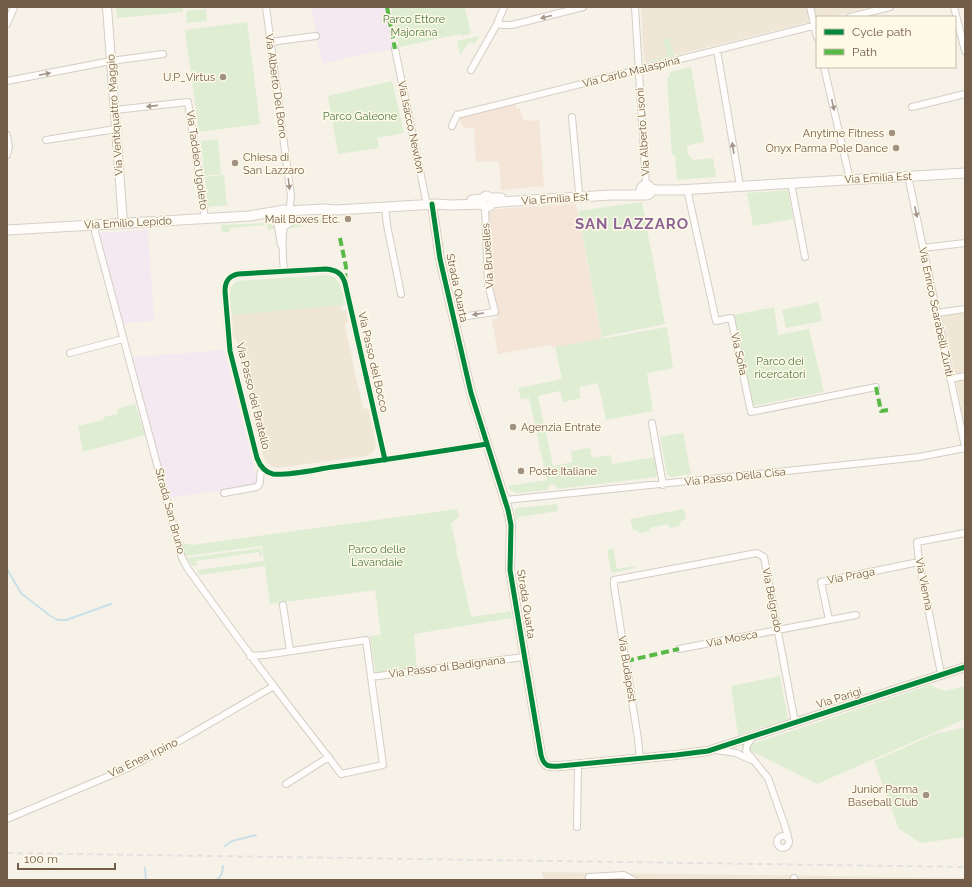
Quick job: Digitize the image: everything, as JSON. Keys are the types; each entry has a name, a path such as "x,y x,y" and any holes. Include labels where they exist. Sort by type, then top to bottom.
{"main road":[{"name":"Via Emilia Est","path":"486,202 636,189 682,190 965,173"},
{"name":"Via Emilia Est","path":"432,205 452,201 486,202 611,195 646,190"},
{"name":"Via Emilio Lepido","path":"7,230 249,216 295,217 336,210 432,205"}],"street":[{"path":"7,24 14,7"},
{"name":"Via Ventiquattro Maggio","path":"107,7 123,223"},
{"name":"Via Alberto Del Bono","path":"266,7 291,196 290,206 284,217"},
{"path":"472,70 497,24 504,7"},
{"path":"497,24 512,25 583,7"},
{"name":"Via Alberto Lisoni","path":"635,7 646,190"},
{"path":"810,7 816,26"},
{"path":"854,16 890,7"},
{"path":"954,7 965,51"},
{"name":"Via Carlo Malaspina","path":"452,126 457,115 816,26"},
{"path":"270,42 316,36"},
{"name":"Via Isacco Newton","path":"395,49 432,205"},
{"path":"717,50 740,186"},
{"path":"7,81 111,61 163,54"},
{"path":"824,68 850,180"},
{"path":"912,107 965,94"},
{"name":"Via Taddeo Ugoleto","path":"115,110 188,102 205,218"},
{"name":"Via Emilia Est","path":"572,117 578,193"},
{"path":"46,140 116,129"},
{"path":"7,135 9,147 7,155"},
{"name":"Via Enrico Scarabelli Zunti","path":"908,176 965,445"},
{"path":"791,183 805,257"},
{"name":"Via Sofia","path":"682,190 716,321 731,318 751,412 876,387"},
{"name":"Via Bruxelles","path":"453,318 495,312 488,284 486,202"},
{"name":"Strada Quarta","path":"432,205 440,259 471,393 505,500 511,524 510,570 542,760 550,767 689,754 720,748"},
{"path":"384,207 401,294"},
{"path":"284,217 284,271"},
{"name":"Strada San Bruno","path":"95,225 95,232 182,558 250,656 341,774 383,765 371,677"},
{"path":"924,248 965,243"},
{"name":"Via Passo del Bocco","path":"284,271 326,269 337,272 343,277 385,460"},
{"name":"Via Passo del Bratello","path":"262,469 257,458 230,350 225,290 231,276 238,274 284,271"},
{"path":"937,313 965,309"},
{"path":"70,353 124,339"},
{"path":"950,379 965,376"},
{"path":"652,422 663,485"},
{"path":"224,493 257,487 260,483 260,473 262,469 278,474 385,460 487,444"},
{"name":"Via Passo Della Cisa","path":"505,500 897,460 965,445"},
{"name":"Via Vienna","path":"941,674 919,562 917,542 965,533"},
{"name":"Via Belgrado","path":"614,580 757,553 761,554 764,557 796,723"},
{"name":"Via Praga","path":"829,620 821,582 919,562"},
{"name":"Via Budapest","path":"614,580 640,759"},
{"path":"283,605 290,651"},
{"name":"Via Mosca","path":"679,649 856,615"},
{"path":"250,656 366,640 371,677"},
{"name":"Via Passo di Badignana","path":"371,677 524,658"},
{"name":"Via Parigi","path":"720,748 965,667"},
{"name":"Via Enea Irpino","path":"7,819 128,768 181,740 274,686"},
{"path":"746,750 748,743 754,736"},
{"path":"740,754 736,747 738,742 742,744 752,760"},
{"path":"708,751 720,750 740,754 752,760 762,769 768,778 783,823 789,841 785,848 780,848 776,843 783,831 783,823"},
{"path":"286,784 329,757"},
{"path":"577,827 578,765"},
{"path":"779,837 785,837 789,841"},
{"path":"589,880 589,877 624,875 633,880"}],"shaded area":[{"path":"311,7 386,7 395,49 353,56 322,64"},
{"path":"641,7 806,7 809,22 644,63"},
{"path":"814,7 870,7 834,16 816,16"},
{"path":"515,103 517,109 520,108 523,120 531,121 539,119 544,186 501,190 499,161 476,162 474,128 464,128 458,117"},
{"path":"576,204 602,339 552,348 551,345 498,354 492,320 498,318 489,284 488,239 493,237 487,224 487,213 497,209"},
{"path":"148,230 154,321 123,323 99,233"},
{"path":"341,305 341,310 346,310 348,321 345,326 363,409 368,408 376,445 375,449 367,456 277,468 270,466 264,459 254,423 258,418 237,341 233,337 232,315"},
{"path":"965,311 965,373 955,375 942,315"},
{"path":"224,350 258,482 256,485 252,486 169,498 132,357"},
{"path":"965,379 965,426 956,381"},
{"path":"542,872 965,878 965,880 544,880"}],"green space":[{"path":"116,7 182,7 183,12 117,18"},
{"name":"Parco Ettore Majorana","path":"391,7 465,7 471,34 463,36 460,34 399,47"},
{"path":"206,9 207,21 187,23 186,11"},
{"name":"U.P_Virtus","path":"247,22 260,124 199,132 185,30"},
{"path":"480,36 474,44 470,41 460,55 457,41"},
{"path":"669,37 674,56 650,62 650,60 667,56 663,39"},
{"path":"691,67 704,142 687,146 688,152 689,156 694,160 713,158 716,177 677,180 675,155 672,155 667,79 670,76 670,72"},
{"name":"Parco Galeone","path":"392,81 404,133 377,138 379,148 338,154 328,96"},
{"path":"218,139 221,174 204,176 201,141"},
{"path":"224,175 227,205 208,207 205,177"},
{"path":"788,190 793,219 753,226 747,193"},
{"path":"642,202 665,324 602,337 578,211"},
{"path":"333,218 334,224 316,222 300,223 302,226 287,229 290,224 295,221"},
{"path":"267,223 274,226 275,229 267,230 268,226 266,225 231,228 229,232 222,232 221,225"},
{"path":"326,275 335,278 338,282 342,290 345,305 232,315 230,291 231,287 237,281"},
{"path":"818,302 822,321 786,328 782,310"},
{"name":"Parco dei ricercatori","path":"774,307 778,335 809,329 824,392 752,406 734,315"},
{"path":"667,327 673,368 647,373 653,411 606,420 598,383 579,387 581,398 563,402 560,391 538,396 553,466 573,462 571,451 590,448 592,458 611,455 612,464 655,457 658,473 656,477 558,489 554,484 550,485 547,490 516,493 510,490 508,486 547,480 529,398 521,399 518,388 562,379 555,347"},
{"path":"135,404 145,435 83,452 78,426 104,420 104,417 118,414 117,409"},
{"path":"683,433 691,474 671,477 667,474 660,437"},
{"path":"557,504 558,511 519,517 516,521 514,511 517,508"},
{"name":"Parco delle Lavandaie","path":"457,509 459,516 451,524 471,617 511,611 512,618 414,634 417,669 376,675 370,636 381,635 375,590 270,604 265,566 199,575 197,570 264,561 262,546 186,556 180,538 184,543 192,545"},
{"path":"684,509 686,519 681,521 679,526 669,528 668,524 650,528 650,531 639,533 638,531 633,530 630,519"},
{"path":"261,548 262,556 260,557 259,552 196,561 197,565 193,566 187,558"},
{"path":"613,548 617,569 635,566 635,568 613,573 611,571 607,550"},
{"path":"780,676 788,719 738,735 731,686"},
{"path":"930,685 945,691 965,686 965,719 817,784 743,747"},
{"name":"Junior Parma Baseball Club","path":"965,727 965,837 921,843 899,829 874,761 935,734"}],"waterway":[{"path":"7,569 21,593 49,615 58,620 66,620 111,604"},
{"path":"225,846 232,841 256,835"},
{"path":"217,880 222,874 223,866"},
{"path":"145,868 146,880"}],"railway":[{"path":"7,853 965,867"}],"marked path":[{"path":"387,7 395,49"},
{"path":"340,238 346,267 345,281"},
{"path":"876,387 881,411 888,410"},
{"path":"626,661 679,649"}],"cycle path":[{"path":"432,204 440,259 471,393 508,510 511,525 510,570 541,755 545,764 550,766 560,766 708,751 965,667"},
{"path":"385,460 345,283 340,274 336,271 326,269 238,274 232,276 226,284 225,291 230,351 257,458 261,466 267,472 273,474 294,473 372,462 391,459 487,444"}],"place":[{"name":"U.P_Virtus","path":"223,77"},
{"name":"Anytime Fitness","path":"892,133"},
{"name":"Onyx Parma Pole Dance","path":"896,148"},
{"name":"Chiesa di San Lazzaro","path":"235,163"},
{"name":"Mail Boxes Etc.","path":"348,219"},
{"name":"Agenzia Entrate","path":"513,427"},
{"name":"Poste Italiane","path":"521,471"},
{"name":"Junior Parma Baseball Club","path":"926,795"}],"district":[{"name":"SAN LAZZARO","path":"632,224"}]}
